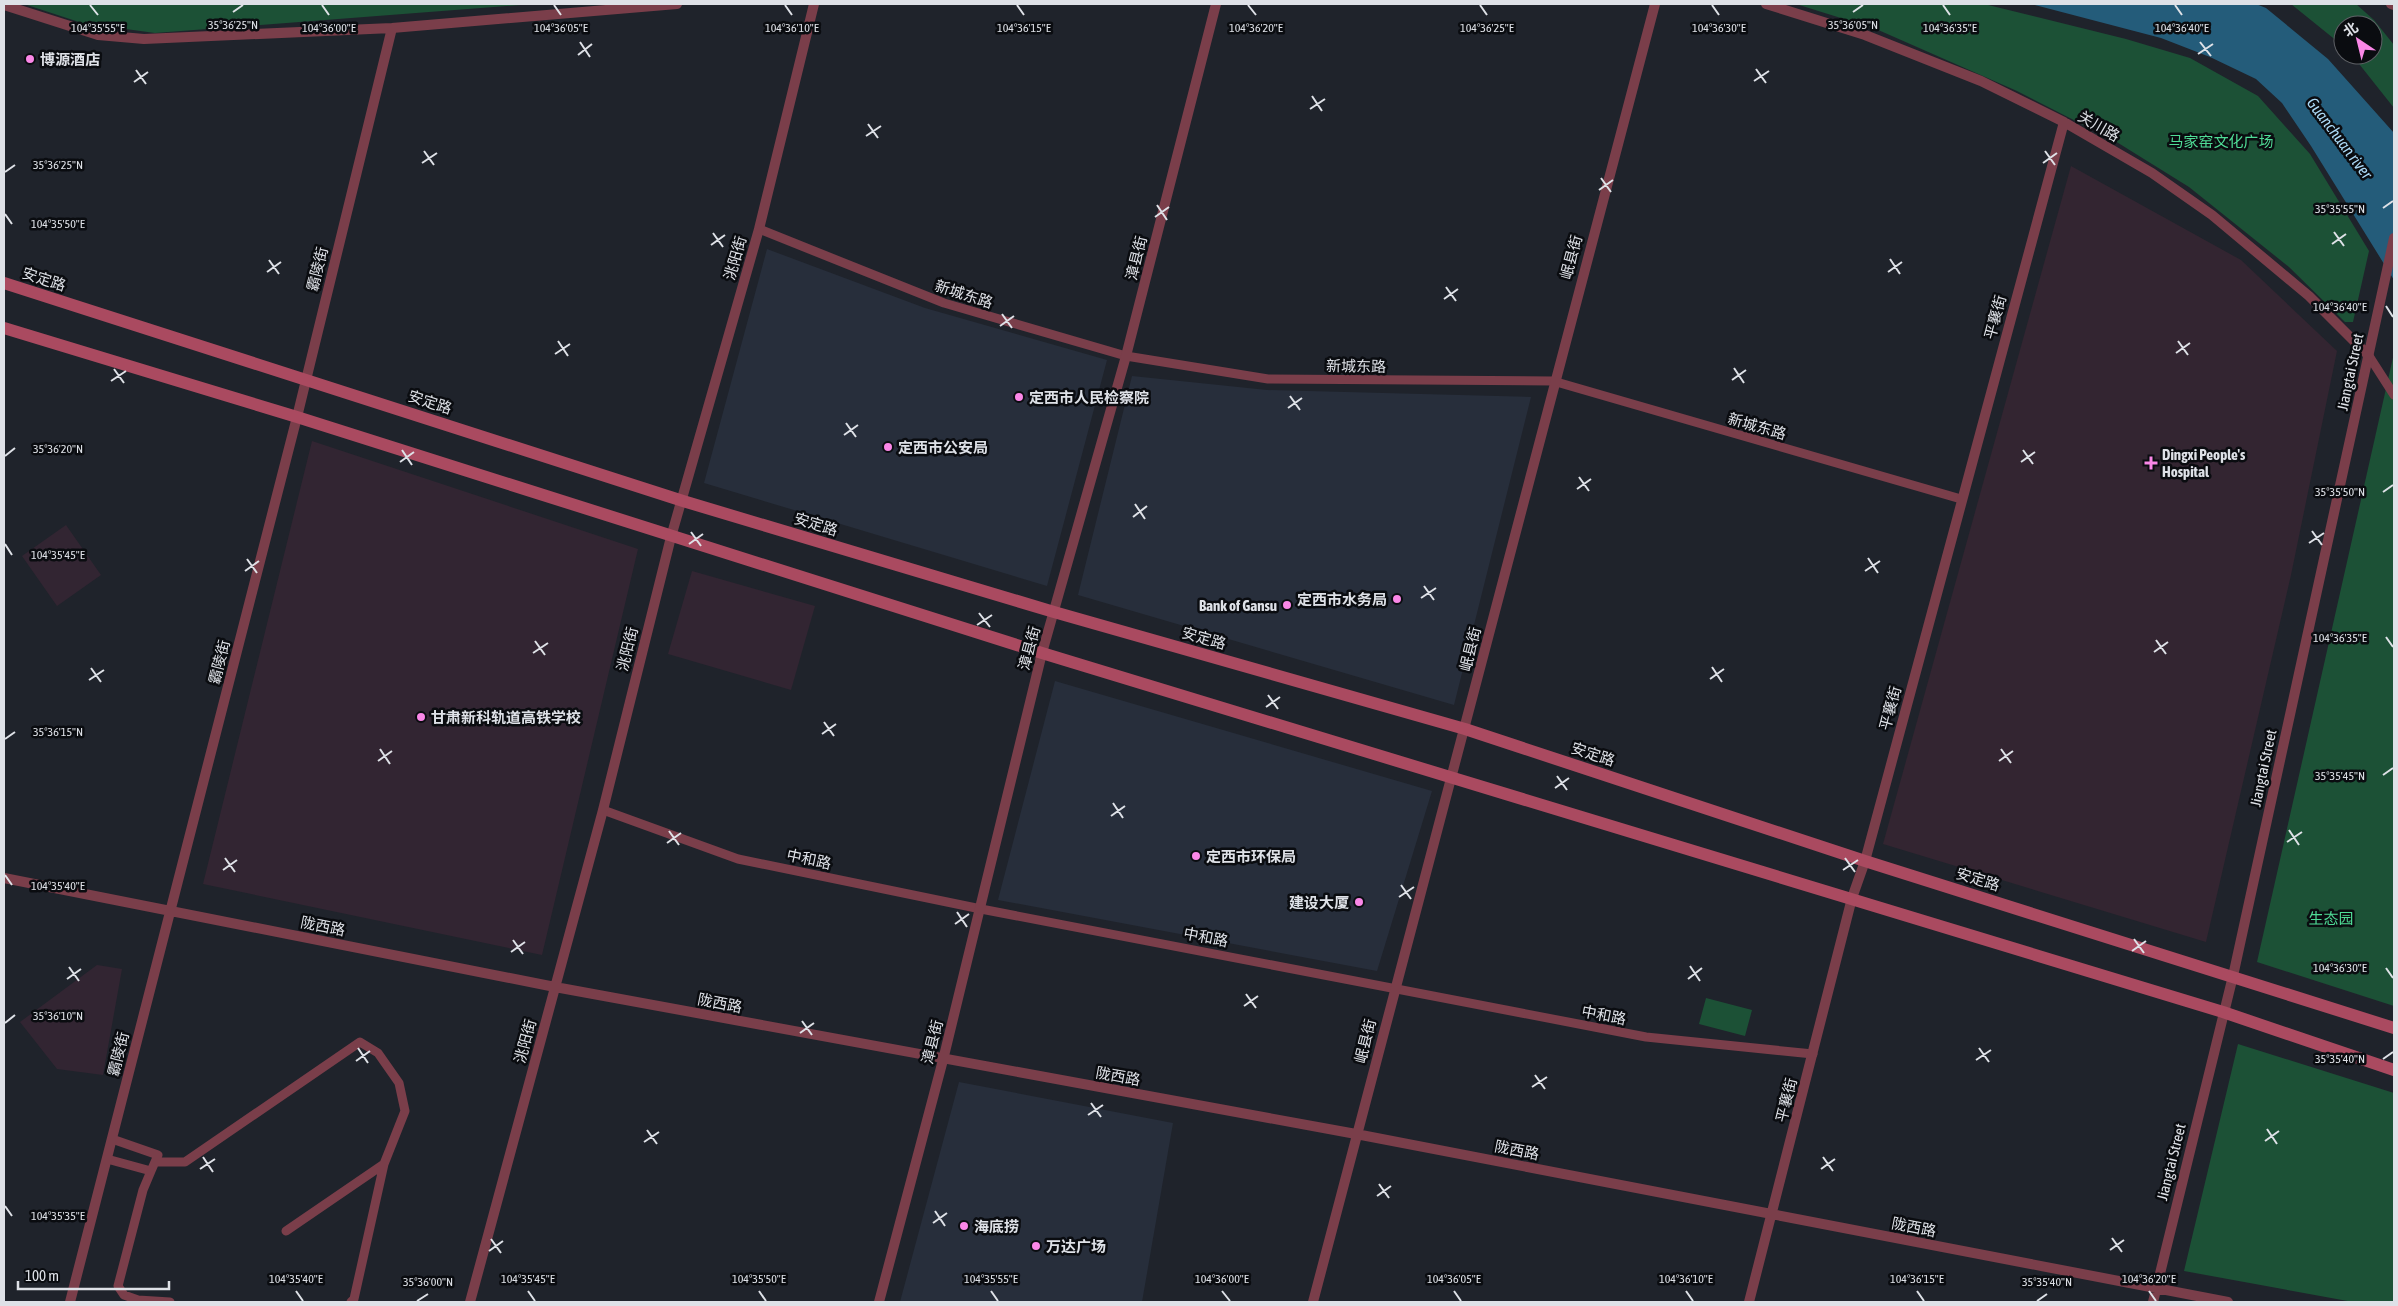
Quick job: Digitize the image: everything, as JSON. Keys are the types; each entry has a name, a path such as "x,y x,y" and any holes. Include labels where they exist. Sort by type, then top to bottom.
{"main road":[{"name":"安定路","path":"4,284 683,501 1054,612 1465,729 1864,861 2394,1028"},
{"path":"4,328 297,417 1042,653 2223,1012 2394,1070"}],"street":[{"path":"4,5 98,35 144,39 392,28 677,4"},
{"name":"洮阳街","path":"470,1302 603,810 671,537 683,501 759,229 814,4"},
{"name":"漳县街","path":"879,1302 981,909 1042,653 1126,356 1216,4"},
{"name":"岷县街","path":"1313,1302 1394,989 1465,729 1553,381 1654,4"},
{"name":"关川路","path":"1766,4 1865,35 1972,77 2064,122 2152,173 2212,215 2309,296 2369,356"},
{"name":"霸陵街","path":"70,1302 297,417 392,28"},
{"name":"平襄街","path":"1750,1302 1852,898 1864,861 2064,122"},
{"name":"新城东路","path":"759,229 944,304 1126,356 1268,379 1553,381 1961,499"},
{"name":"Jiangtai Street","path":"2153,1302 2233,976 2394,238"},
{"path":"2369,356 2394,396"},
{"name":"中和路","path":"603,810 738,859 981,909 1646,1037 1813,1054"},
{"name":"陇西路","path":"4,878 555,987 943,1060 1356,1134 2228,1302"},
{"path":"155,1162 185,1162 360,1042 378,1053 399,1083 406,1111 384,1164 354,1299 351,1302"},
{"path":"112,1139 158,1155 143,1190 118,1286 124,1295 138,1300 170,1302"},
{"path":"107,1159 151,1171"},
{"path":"286,1231 384,1164"}],"shaded area":[{"name":"Dingxi People's Hospital","path":"2071,166 2241,260 2337,351 2291,575 2206,942 1883,844"},
{"path":"767,249 925,308 1107,360 1047,586 704,483"},
{"path":"1132,376 1267,390 1531,397 1454,705 1078,595"},
{"name":"甘肃新科轨道高铁学校","path":"312,441 638,549 542,955 203,884"},
{"path":"66,525 101,575 57,606 22,556"},
{"path":"692,571 815,606 791,690 668,654"},
{"path":"1055,681 1432,791 1377,971 998,900"},
{"path":"97,965 122,969 103,1075 57,1069 20,1022"},
{"name":"万达广场","path":"959,1082 1173,1123 1142,1302 900,1302"}],"green space":[{"path":"24,4 534,4 155,33 82,23"},
{"name":"马家窑文化广场","path":"1796,4 1984,4 2126,39 2190,58 2258,96 2310,154 2369,251 2353,322 2345,322 2289,267 2189,187 2115,141 2017,91 1876,29"},
{"path":"2291,4 2356,4 2368,15 2333,15 2333,38"},
{"path":"2383,31 2394,45 2394,108 2360,65 2383,65"},
{"name":"生态园","path":"2394,353 2394,1006 2257,962"},
{"path":"1706,998 1752,1010 1745,1036 1699,1024"},
{"path":"2238,1044 2394,1093 2394,1302 2353,1302 2184,1271"}],"water":[{"name":"Guanchuan river","path":"2031,4 2256,4 2266,8 2328,59 2394,133 2394,280 2311,146 2282,103 2256,79 2210,57 2161,38"}],"place":[{"name":"博源酒店","path":"30,59"},
{"name":"定西市人民检察院","path":"1019,397"},
{"name":"定西市公安局","path":"888,447"},
{"name":"Dingxi People's Hospital","path":"2151,463"},
{"name":"定西市水务局","path":"1397,599"},
{"name":"Bank of Gansu","path":"1287,605"},
{"name":"甘肃新科轨道高铁学校","path":"421,717"},
{"name":"定西市环保局","path":"1196,856"},
{"name":"建设大厦","path":"1359,902"},
{"name":"海底捞","path":"964,1226"},
{"name":"万达广场","path":"1036,1246"}]}
